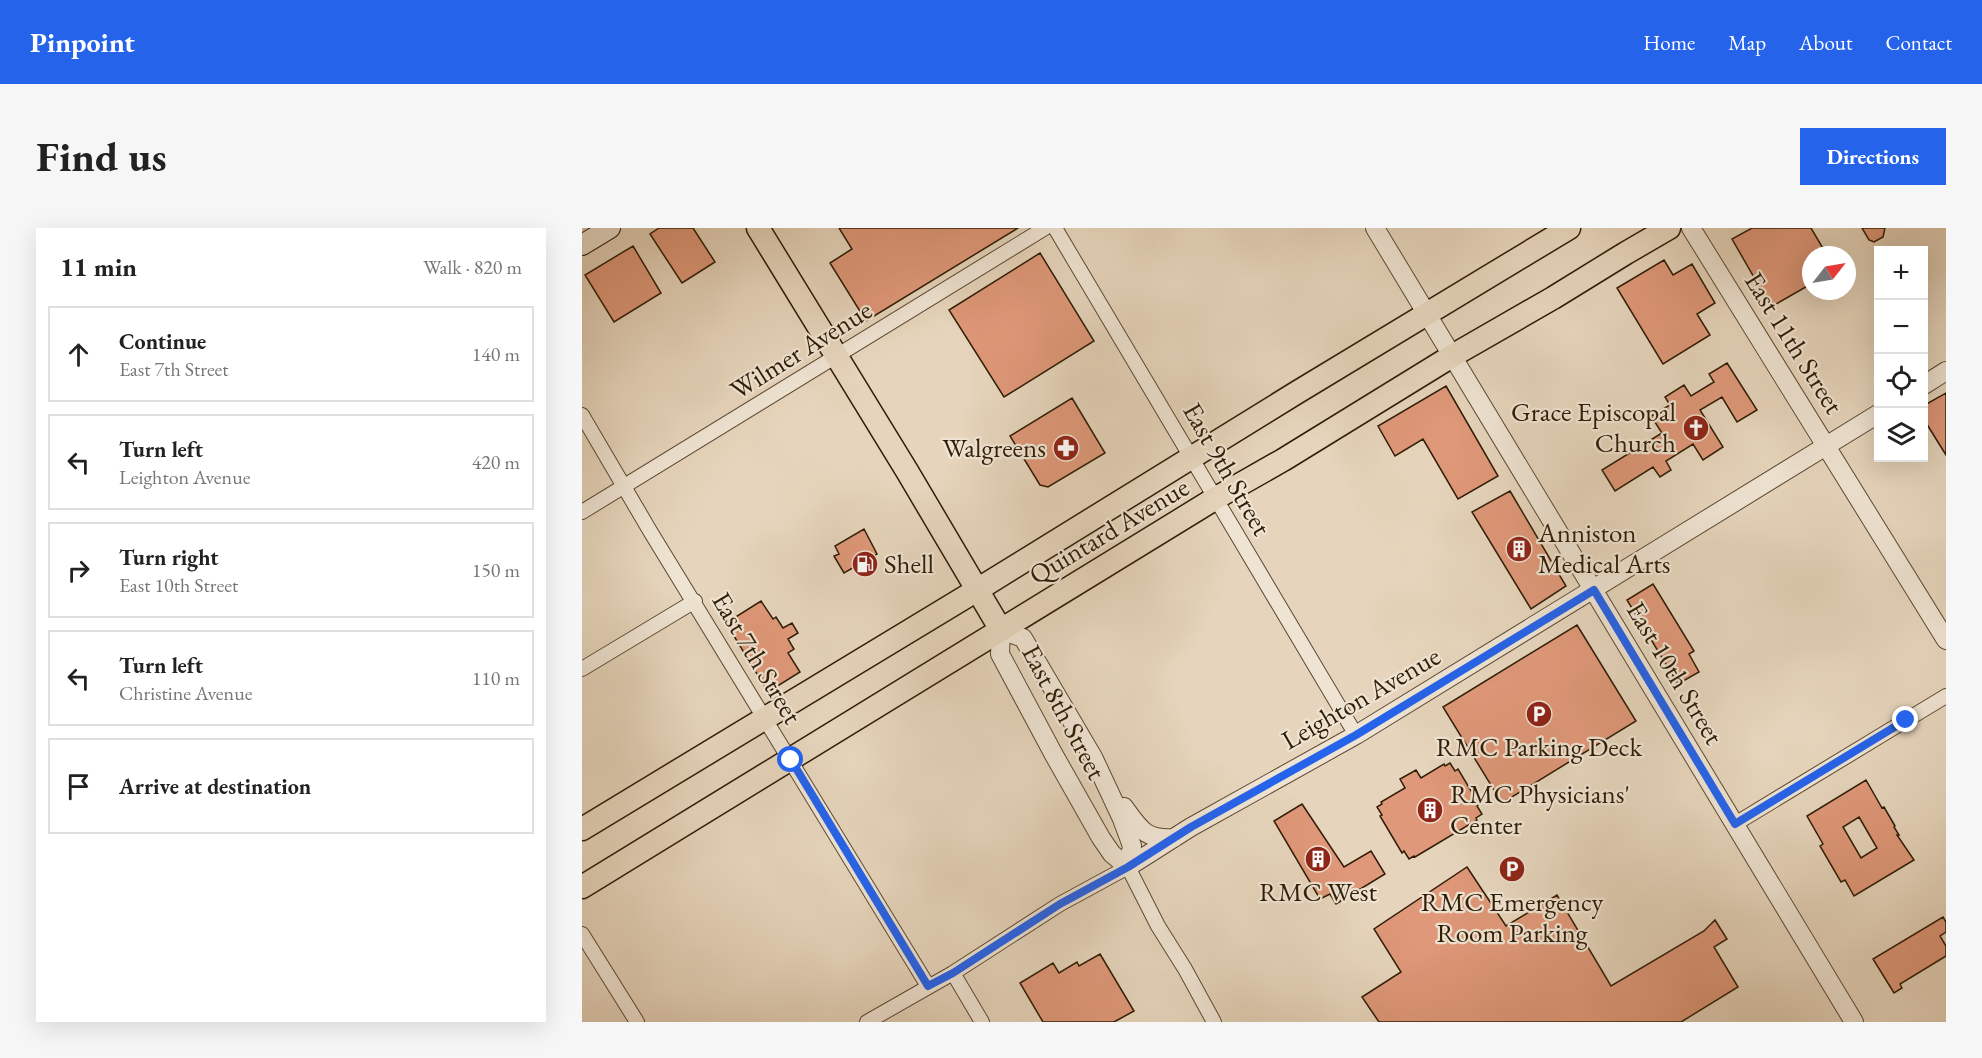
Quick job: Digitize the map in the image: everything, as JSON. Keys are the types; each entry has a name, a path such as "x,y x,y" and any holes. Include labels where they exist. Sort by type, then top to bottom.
{"main road":[{"path":"582,244 610,228"},
{"path":"758,228 1001,630"},
{"name":"Quintard Avenue","path":"582,829 1569,228"},
{"name":"Quintard Avenue","path":"582,887 1216,498 1669,228"}],"street":[{"name":"Wilmer Avenue","path":"582,512 1045,228"},
{"name":"East 9th Street","path":"1055,228 1356,735"},
{"name":"East 10th Street","path":"1375,228 1854,1022"},
{"name":"East 11th Street","path":"1691,228 1946,640"},
{"path":"1928,383 1946,371"},
{"name":"East 7th Street","path":"582,415 650,531 928,986"},
{"name":"Leighton Avenue","path":"867,1022 953,973 1060,904 1128,867 1191,827 1356,735 1874,416"},
{"path":"582,669 695,602"},
{"name":"East 8th Street","path":"1128,867 1132,846 1093,757 1023,638 1001,630 1000,654 1021,695 1101,838 1112,854 1128,867 1158,926 1214,1022"},
{"path":"1735,824 1946,696"},
{"path":"1104,780 1144,832 1158,839 1174,838"},
{"path":"582,934 638,1022"},
{"path":"953,973 982,1022"}],"building":[{"path":"659,228 693,228 715,262 682,283 650,234"},
{"path":"839,228 1018,228 866,321 830,263 852,249"},
{"path":"1752,228 1811,228 1822,246 1802,246 1802,289 1771,307 1732,239"},
{"path":"1862,228 1885,228 1883,237 1874,242 1869,240"},
{"path":"633,246 661,293 614,322 585,275"},
{"path":"1040,253 1094,341 1004,397 949,310"},
{"path":"1664,260 1673,275 1692,264 1715,303 1697,314 1710,335 1663,364 1617,288"},
{"name":"Grace Episcopal Church","path":"1727,363 1757,410 1737,422 1722,397 1700,410 1723,447 1703,460 1693,444 1666,461 1671,470 1660,477 1653,467 1615,491 1602,470 1662,433 1651,416 1670,405 1665,397 1684,385 1691,396 1714,382 1709,374"},
{"path":"1446,386 1498,476 1458,499 1423,439 1395,456 1378,426"},
{"path":"1946,393 1946,455 1928,426 1928,403"},
{"name":"Walgreens","path":"1072,398 1105,453 1048,487 1040,485 1010,436"},
{"name":"Anniston Medical Arts","path":"1510,491 1566,586 1531,609 1472,512"},
{"path":"864,529 877,554 844,573 834,556 839,554 835,546"},
{"path":"1653,584 1694,651 1689,654 1699,672 1678,684 1627,600"},
{"path":"761,601 773,619 776,617 783,628 792,623 798,633 788,639 794,649 788,653 800,672 768,692 726,623"},
{"name":"RMC Parking Deck","path":"1577,625 1636,721 1502,803 1443,707"},
{"name":"RMC Physicians' Center","path":"1450,763 1455,771 1458,769 1479,804 1477,806 1482,814 1476,818 1477,820 1409,859 1404,851 1402,853 1377,807 1382,804 1381,802 1405,788 1400,779 1416,770 1421,778 1444,764 1445,766"},
{"path":"1866,780 1914,860 1854,896 1845,880 1841,882 1820,846 1823,844 1807,816","holes":["1859,817 1877,848 1861,858 1843,827"]},
{"name":"RMC West","path":"1302,804 1344,867 1371,851 1385,874 1336,904 1330,894 1320,899 1274,821"},
{"path":"1467,867 1506,926 1557,895 1611,986 1704,931 1715,920 1727,939 1714,947 1738,987 1681,1022 1379,1022 1362,997 1401,972 1374,929"},
{"path":"1943,917 1946,922 1946,932 1940,936 1946,946 1946,956 1900,984 1902,988 1894,993 1873,959"},
{"path":"1100,954 1134,1011 1114,1022 1043,1022 1020,983 1053,963 1059,973 1077,962 1079,966"}],"place":[{"name":"Grace Episcopal Church","path":"1696,428"},
{"name":"Walgreens","path":"1066,448"},
{"name":"Anniston Medical Arts","path":"1519,549"},
{"name":"Shell","path":"865,564"},
{"name":"RMC Parking Deck","path":"1539,714"},
{"name":"RMC Physicians' Center","path":"1430,810"},
{"name":"RMC West","path":"1318,859"},
{"name":"RMC Emergency Room Parking","path":"1512,869"}],"route":[{"path":"791,760 928,986 953,973 1060,904 1128,867 1191,827 1356,735 1594,590 1735,824 1906,720"}]}
